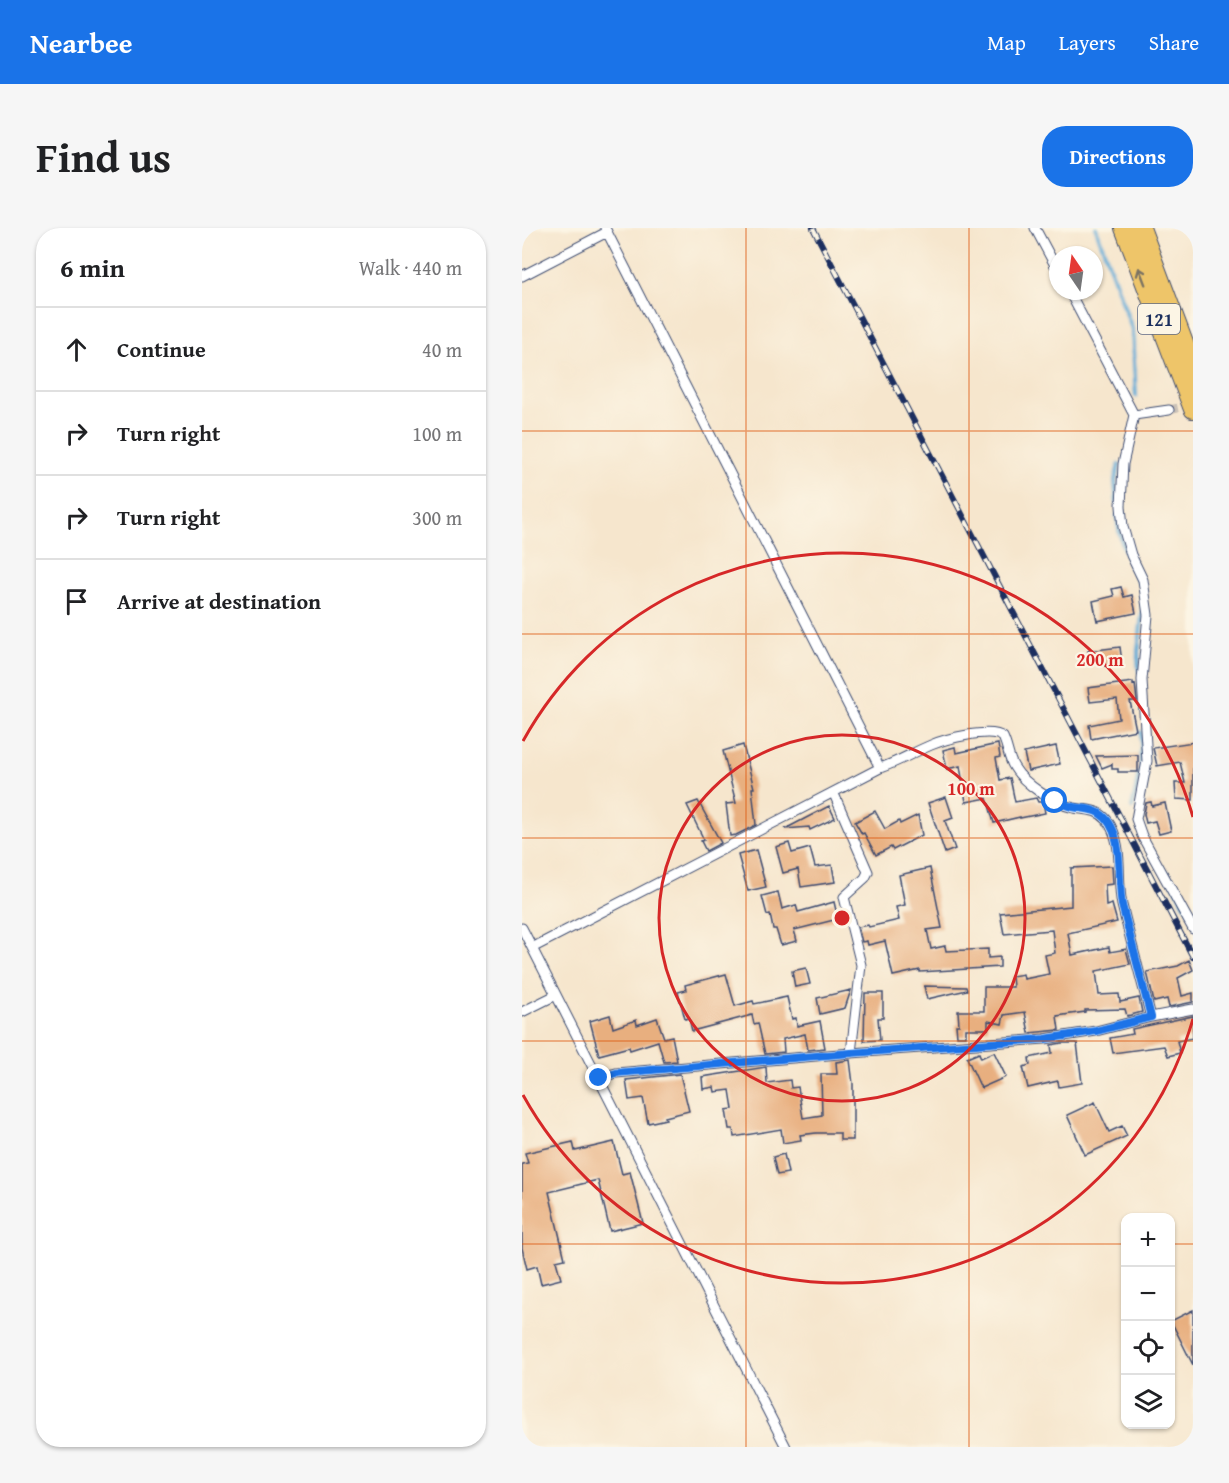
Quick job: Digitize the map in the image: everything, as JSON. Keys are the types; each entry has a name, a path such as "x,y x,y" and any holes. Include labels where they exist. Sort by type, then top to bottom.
{"highway":[{"name":"121","path":"1124,228 1193,409"},
{"name":"121","path":"1141,228 1193,367"}],"street":[{"path":"1035,228 1049,255"},
{"path":"522,276 606,230 880,768"},
{"path":"1074,300 1134,415 1123,464 1121,506 1123,527 1131,555 1143,580 1147,602 1142,680 1148,761 1136,813 1137,825 1193,929"},
{"path":"1134,415 1170,410"},
{"path":"532,948 834,794 880,768 934,744 995,733 1003,737 1010,760 1019,774 1034,789 1055,801 1074,808 1092,810 1106,818 1117,842 1121,898 1151,1017"},
{"path":"834,794 868,872 865,878 844,897 861,965 851,1053"},
{"path":"522,928 786,1447"},
{"path":"522,1012 556,995"},
{"path":"599,1078 616,1073 1045,1039 1096,1031 1193,1009"}],"building":[{"path":"1121,587 1124,597 1132,595 1136,613 1097,621 1093,601 1114,596 1112,589"},
{"path":"1120,647 1122,663 1105,666 1104,658 1089,660 1088,651"},
{"path":"1133,682 1137,701 1130,701 1136,730 1091,739 1089,725 1119,719 1117,699 1090,702 1088,688"},
{"path":"1193,742 1193,800 1176,799 1175,783 1185,783 1180,762 1157,766 1153,748"},
{"path":"998,744 1000,757 996,758 1000,780 1010,778 1015,802 1036,798 1038,802 1043,802 1045,813 994,823 987,798 966,802 960,766 947,769 943,750 955,747 956,753"},
{"path":"743,745 754,788 752,788 756,825 730,836 726,804 736,803 723,751"},
{"path":"1056,746 1060,764 1028,771 1024,753"},
{"path":"1138,755 1138,772 1118,772 1118,769 1112,769 1112,764 1102,768 1096,756"},
{"path":"946,797 953,818 945,821 955,849 945,853 928,803"},
{"path":"698,801 721,843 706,851 701,841 704,840 687,805"},
{"path":"1151,802 1152,806 1165,803 1171,831 1159,834 1155,821 1146,823 1144,814 1146,803"},
{"path":"829,806 835,818 810,830 809,827 785,829"},
{"path":"875,811 885,829 899,821 900,824 918,815 922,835 893,850 891,847 876,855 855,822"},
{"path":"789,843 792,853 810,848 815,867 832,865 835,882 801,887 798,869 783,873 776,847"},
{"path":"756,850 766,887 748,891 738,855"},
{"path":"1112,866 1113,884 1105,885 1106,906 1112,904 1117,922 1068,933 1072,955 1109,947 1110,952 1126,949 1130,964 1096,971 1099,995 1119,994 1120,1002 1139,998 1142,1012 1127,1016 1125,1009 1085,1010 1085,1012 1057,1016 1059,1030 1029,1033 1025,1012 1004,1015 1002,1024 988,1021 988,1029 966,1029 966,1036 957,1036 958,1011 984,1011 984,987 1013,987 1012,976 1023,974 1024,979 1049,974 1045,955 1055,953 1052,930 1004,934 1000,913 1071,906 1071,868"},
{"path":"930,868 942,928 927,930 931,949 945,946 946,951 988,949 988,958 1000,957 1000,967 920,972 920,970 893,976 885,941 868,945 867,941 862,942 858,927 868,925 869,927 899,920 896,907 905,905 899,875"},
{"path":"778,892 782,909 796,905 798,912 834,902 838,919 794,930 797,941 781,945 776,929 773,929 770,914 767,915 762,896"},
{"path":"1189,960 1193,970 1178,978 1182,996 1193,993 1193,1002 1169,1007 1167,999 1154,1002 1147,972 1178,966"},
{"path":"806,968 810,984 795,987 792,971"},
{"path":"726,974 735,1006 753,1001 754,1004 787,997 792,1019 796,1018 797,1026 820,1021 825,1048 808,1050 805,1034 783,1039 784,1052 765,1054 758,1023 754,1024 752,1015 692,1031 689,1018 685,1019 678,992 686,990 685,985"},
{"path":"924,986 966,987 967,990 927,999"},
{"path":"851,990 845,1008 820,1014 817,998"},
{"path":"865,993 883,993 883,1018 878,1018 880,1040 864,1041"},
{"path":"610,1015 613,1028 636,1020 637,1025 657,1018 664,1038 672,1036 677,1061 664,1062 658,1041 630,1050 629,1047 599,1055 590,1021"},
{"path":"1193,1016 1193,1038 1177,1041 1180,1053 1168,1056 1164,1046 1113,1053 1110,1038 1133,1034 1132,1029"},
{"path":"1077,1043 1082,1083 1059,1087 1058,1081 1028,1088 1023,1067 1030,1065 1029,1058 1052,1053 1051,1045"},
{"path":"994,1052 1006,1077 981,1088 967,1058 979,1053 981,1058"},
{"path":"850,1060 853,1084 853,1140 840,1140 840,1133 816,1133 800,1135 801,1140 783,1143 781,1129 734,1137 733,1129 729,1129 726,1110 733,1109 730,1090 715,1092 714,1087 703,1089 702,1077 766,1067 767,1083 790,1080 791,1088 798,1087 803,1118 822,1115 821,1074 837,1074 836,1062"},
{"path":"680,1074 689,1111 648,1123 643,1098 629,1100 626,1080"},
{"path":"1095,1102 1109,1132 1122,1126 1127,1136 1085,1155 1067,1115"},
{"path":"573,1142 575,1151 614,1142 622,1174 630,1172 643,1223 610,1231 598,1180 549,1192 565,1259 556,1261 561,1279 541,1284 537,1266 527,1269 522,1248 522,1164 528,1163 525,1153"},
{"path":"784,1154 788,1173 777,1175 773,1157"},
{"path":"1193,1310 1193,1365 1175,1329 1175,1319"}],"waterway":[{"path":"1096,228 1132,329 1136,396"},
{"path":"1117,505 1115,480 1119,465"},
{"path":"1117,515 1122,543 1140,584"},
{"path":"1139,671 1138,652 1143,607"},
{"path":"1132,808 1139,770 1141,732"},
{"path":"1167,873 1193,918"}],"tunnel":[{"path":"1169,410 1193,405"}],"railway":[{"path":"813,228 1193,957"}],"route":[{"path":"599,1078 616,1073 1045,1039 1072,1036 1151,1017 1122,905 1119,851 1109,823 1101,814 1092,810 1074,808 1055,801"}]}
